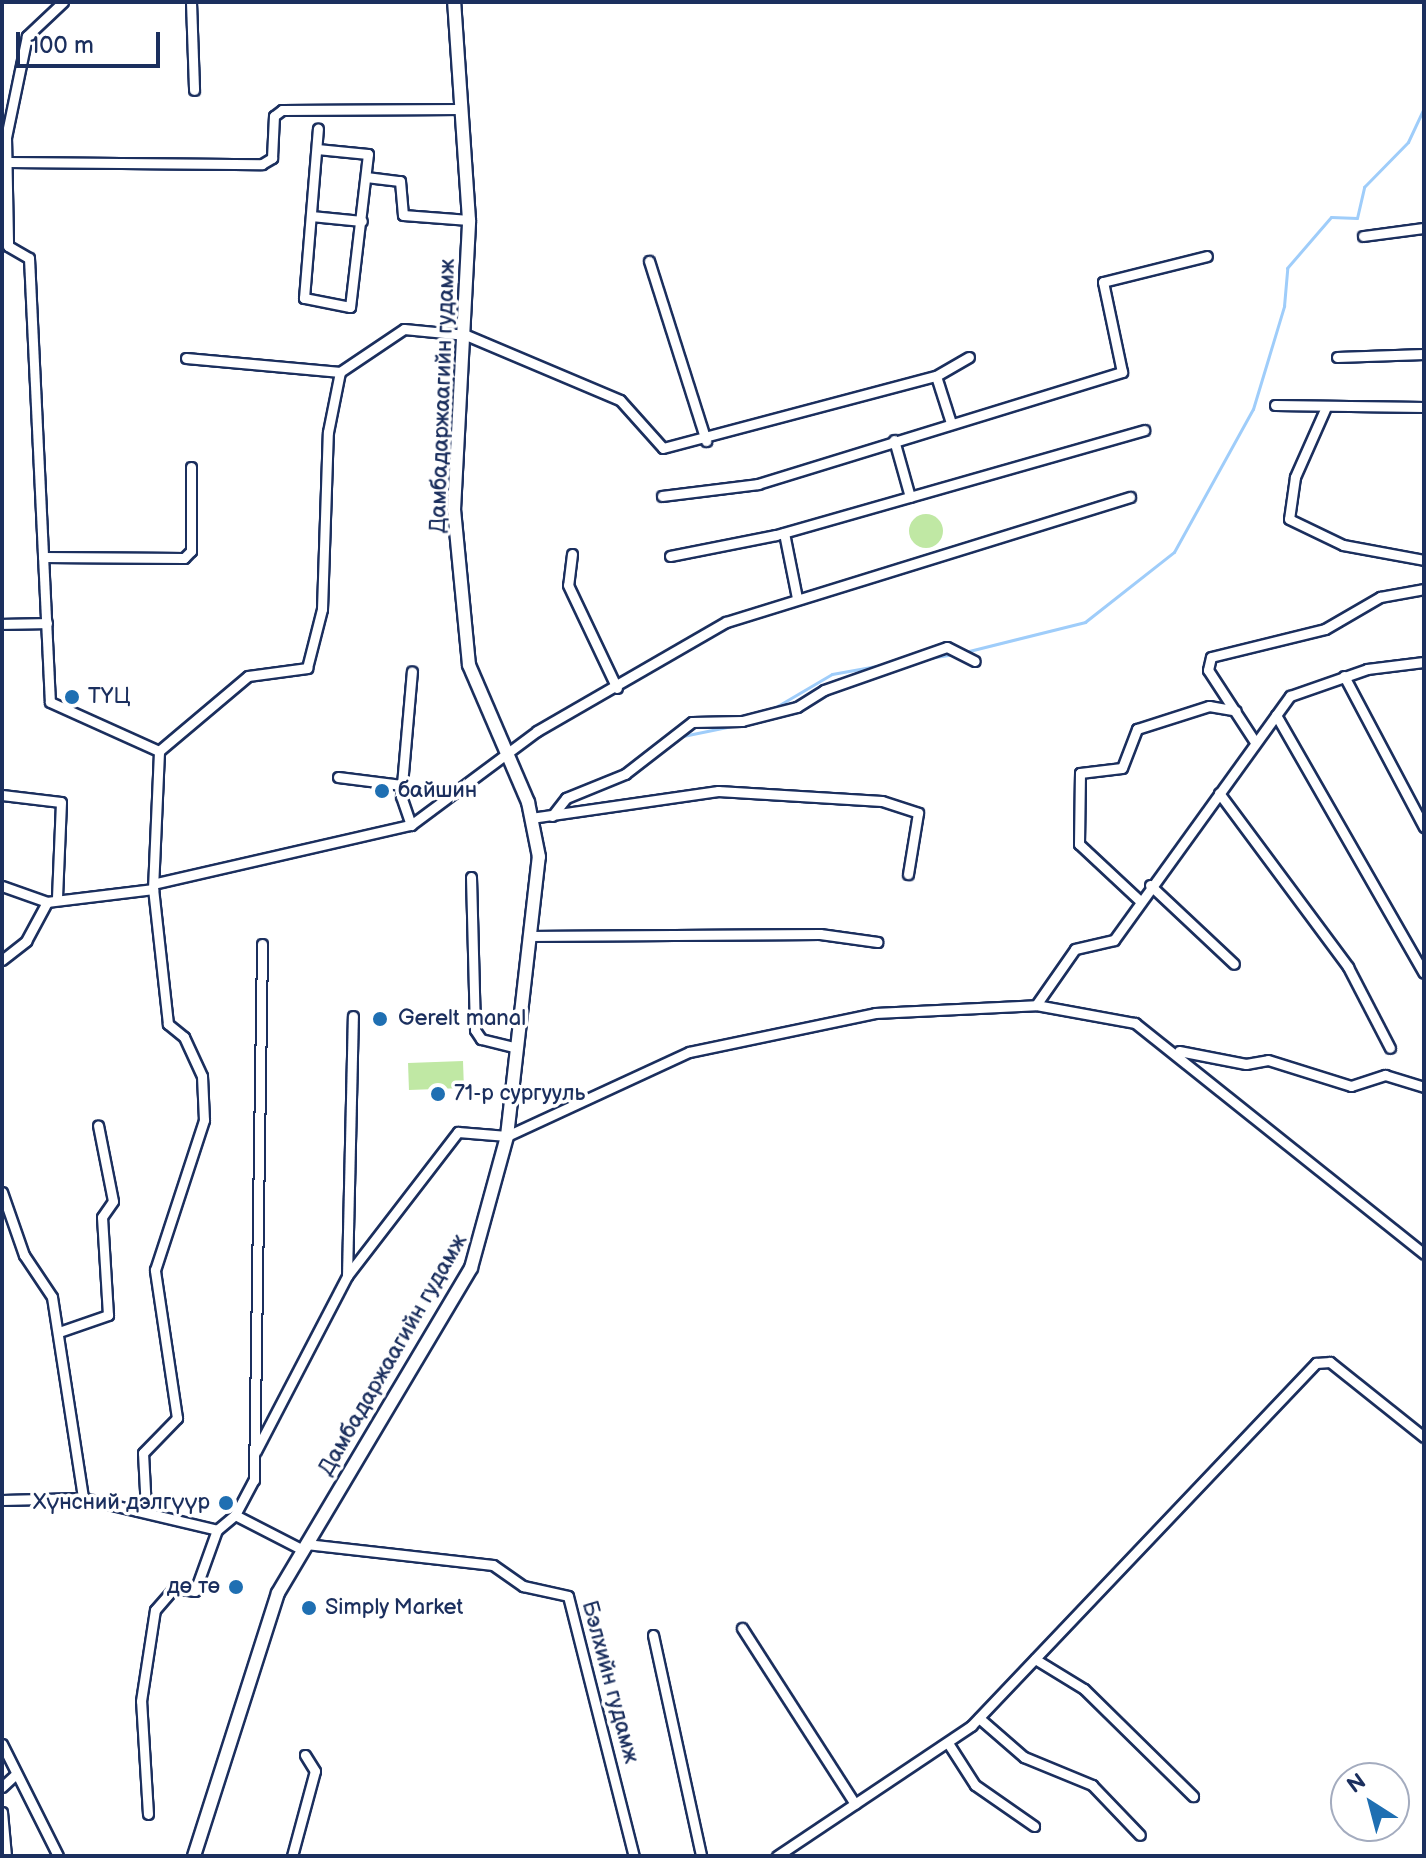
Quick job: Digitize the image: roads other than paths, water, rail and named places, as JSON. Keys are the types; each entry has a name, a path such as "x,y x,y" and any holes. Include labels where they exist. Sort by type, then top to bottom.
{"main road":[{"name":"Дамбадаржаагийн гудамж","path":"194,1856 278,1593 471,1268 507,1136 513,1047 539,857 531,818 469,665 454,510 466,335 469,220 454,2"}],"street":[{"path":"63,2 27,36 6,137 5,247 29,258 53,708 95,718 120,740 159,751"},
{"path":"191,2 194,90"},
{"path":"8,162 262,164 272,158 274,116 282,110 460,109"},
{"path":"317,149 366,152 352,306 309,304 311,216 318,129"},
{"path":"366,177 400,181 403,215 469,220"},
{"path":"311,216 362,221"},
{"path":"1363,236 1424,228"},
{"path":"662,496 758,484 1122,372 1103,282 1207,256"},
{"path":"649,261 706,441"},
{"path":"186,358 340,372 404,329 466,335 620,400 659,446 706,441 936,376 969,357"},
{"path":"1337,357 1424,354"},
{"path":"146,1510 143,1453 177,1418 155,1270 204,1120 202,1076 184,1037 168,1024 155,886 159,751 248,676 307,668 322,609 328,432 340,372"},
{"path":"936,376 951,423"},
{"path":"1275,405 1424,407"},
{"path":"1326,407 1295,477 1289,519 1343,545 1424,560"},
{"path":"670,556 784,533 1144,430"},
{"path":"894,440 910,497"},
{"path":"43,557 184,558 191,551 191,467"},
{"path":"2,886 52,900 155,886 411,825 505,756 726,622 1130,497"},
{"path":"784,533 797,598"},
{"path":"572,554 568,585 617,688"},
{"path":"1255,742 1208,670 1211,657 1325,629 1380,597 1424,589"},
{"path":"2,624 47,623"},
{"path":"552,816 566,798 625,774 692,722 742,721 797,707 824,690 958,647 972,658"},
{"path":"1036,1005 1075,949 1114,940 1139,900 1290,696 1344,676 1424,662"},
{"path":"411,825 402,785 412,671"},
{"path":"1344,676 1424,827"},
{"path":"1139,900 1079,844 1080,773 1122,768 1137,729 1209,706 1236,711"},
{"path":"1276,715 1424,973"},
{"path":"338,777 402,785"},
{"path":"531,818 718,791 882,801 918,813 908,874"},
{"path":"1219,793 1348,967 1390,1048"},
{"path":"2,795 61,802 52,900 26,941 2,960"},
{"path":"471,877 475,1030 481,1039 513,1047"},
{"path":"1150,885 1234,964"},
{"path":"528,936 820,934 877,942"},
{"path":"148,1814 141,1701 155,1610 174,1588 195,1591 217,1530 235,1515 254,1480 262,944"},
{"path":"1414,955 1424,949"},
{"path":"255,1454 347,1276 458,1132 507,1136 689,1052 875,1013 1036,1005 1135,1023 1176,1050 1424,1254"},
{"path":"347,1276 353,1016"},
{"path":"1176,1050 1246,1064 1268,1060 1351,1086 1385,1075 1424,1087"},
{"path":"59,1332 108,1315 102,1217 113,1201 98,1125"},
{"path":"2,1192 24,1255 52,1297 83,1498"},
{"path":"777,1856 948,1743 979,1718 1316,1363 1330,1362 1424,1437"},
{"path":"2,1500 83,1498 146,1510 217,1530"},
{"path":"235,1515 304,1547"},
{"name":"Бэлхийн гудамж","path":"304,1547 493,1565 523,1586 568,1596 634,1856"},
{"path":"742,1628 855,1804"},
{"path":"653,1635 701,1856"},
{"path":"1035,1659 1084,1689 1193,1796"},
{"path":"979,1718 1024,1757 1092,1785 1140,1835"},
{"path":"948,1743 975,1785 1034,1826"},
{"path":"2,1744 58,1856"},
{"path":"292,1856 315,1771 305,1755"},
{"path":"2,1787 15,1775"},
{"path":"2,1812 6,1856"}],"waterway":[{"path":"965,652 1085,622 1174,552 1253,409 1284,306 1287,268 1331,217 1357,218 1364,187 1408,142 1424,108"},
{"path":"929,658 953,654"},
{"path":"769,711 832,674 882,665"},
{"path":"678,737 737,725"}],"place":[{"name":"ТҮЦ","path":"72,697"},
{"name":"байшин","path":"382,791"},
{"name":"Gerelt manal","path":"380,1019"},
{"name":"71-р сургууль","path":"438,1094"},
{"name":"Хүнсний дэлгүүр","path":"226,1503"},
{"name":"дө тө","path":"236,1587"},
{"name":"Simply Market","path":"309,1608"}]}
